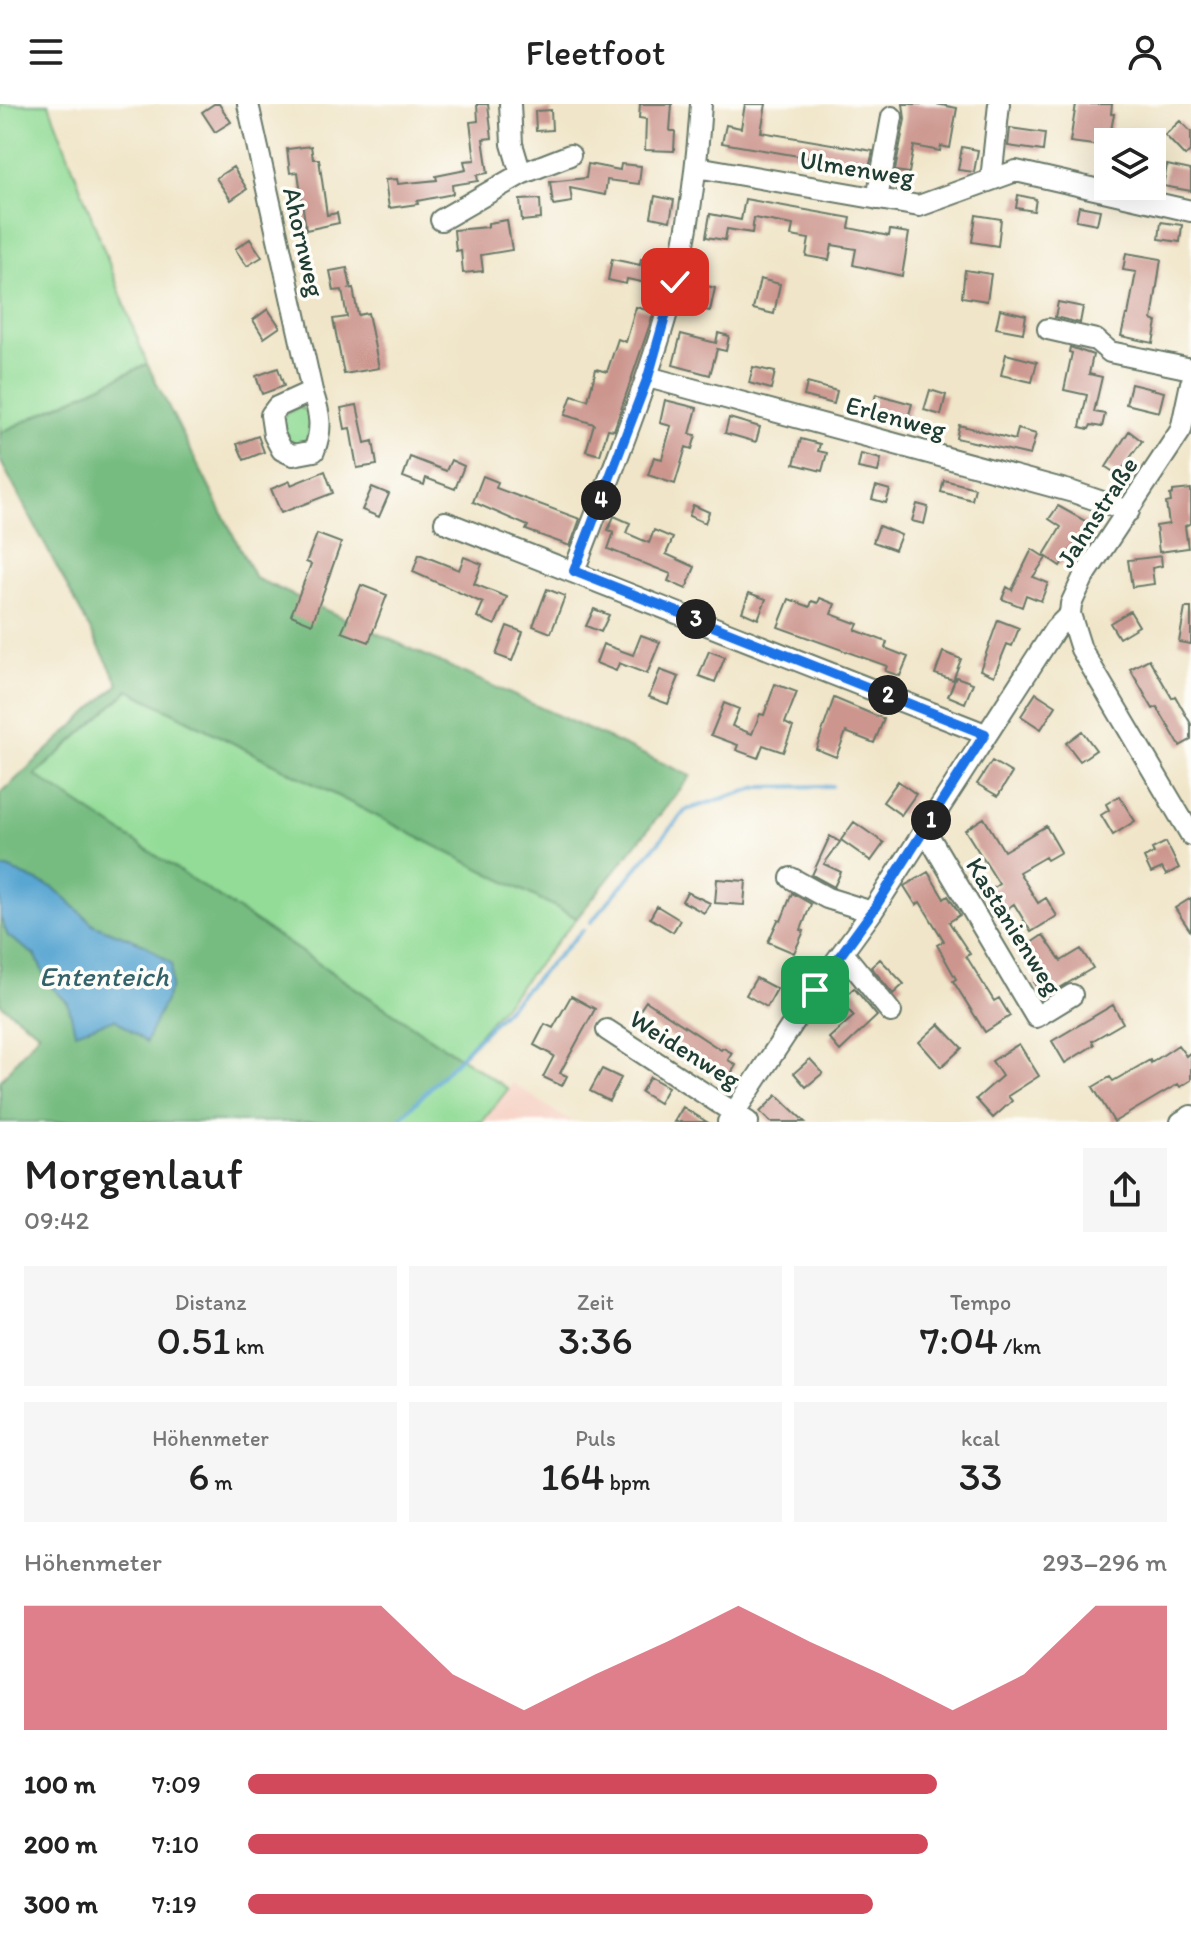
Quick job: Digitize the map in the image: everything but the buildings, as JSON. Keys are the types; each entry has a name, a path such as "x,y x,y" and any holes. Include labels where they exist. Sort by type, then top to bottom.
{"street":[{"name":"Ahornweg","path":"248,104 312,391"},
{"path":"510,104 512,144 521,174"},
{"path":"574,571 648,377 675,282 697,167 701,104"},
{"path":"991,180 999,104"},
{"path":"877,199 892,117"},
{"path":"441,220 521,174 570,155"},
{"name":"Ulmenweg","path":"697,167 919,206 1016,171 1191,211"},
{"path":"1048,329 1096,340 1110,352 1191,369"},
{"name":"Erlenweg","path":"648,377 1073,492 1129,511"},
{"name":"Jahnstraße","path":"737,1119 815,990 872,912 1055,629 1070,614 1071,604 1083,578 1181,430 1191,383"},
{"path":"445,522 985,734"},
{"path":"1070,614 1081,649 1191,835"},
{"name":"Kastanienweg","path":"925,830 1036,1017 1072,995"},
{"path":"791,878 827,898 872,912"},
{"path":"843,953 891,1012"},
{"name":"Weidenweg","path":"607,1030 737,1119"},
{"path":"1181,1122 1191,1116"}],"shaded area":[{"path":"513,1083 557,1113 574,1122 484,1122"}],"green space":[{"path":"0,104 49,104 147,364 0,433"},
{"path":"147,364 255,578 691,776 577,918 129,690 35,775 459,1057 397,1122 0,1122 0,1081 39,1033 0,1004 0,918 8,936 36,956 48,983 68,1003 115,1019 146,1042 144,944 94,925 54,888 7,868 0,869 0,794 119,684 0,460 0,433"},
{"path":"298,407 310,411 309,441 299,445 284,439 281,422 283,416"},
{"path":"129,690 577,918 460,1057 508,1089 482,1122 393,1122 459,1057 35,775"}],"water":[{"name":"Ententeich","path":"7,868 54,888 94,925 144,944 172,964 171,987 146,1042 115,1019 75,1032 68,1003 48,983 36,956 8,936 0,917 0,869"}],"waterway":[{"path":"591,922 686,810 759,787 832,786"},
{"path":"397,1122 583,930"}],"route":[{"path":"675,282 648,377 574,571 985,734 872,912 815,990"}]}
